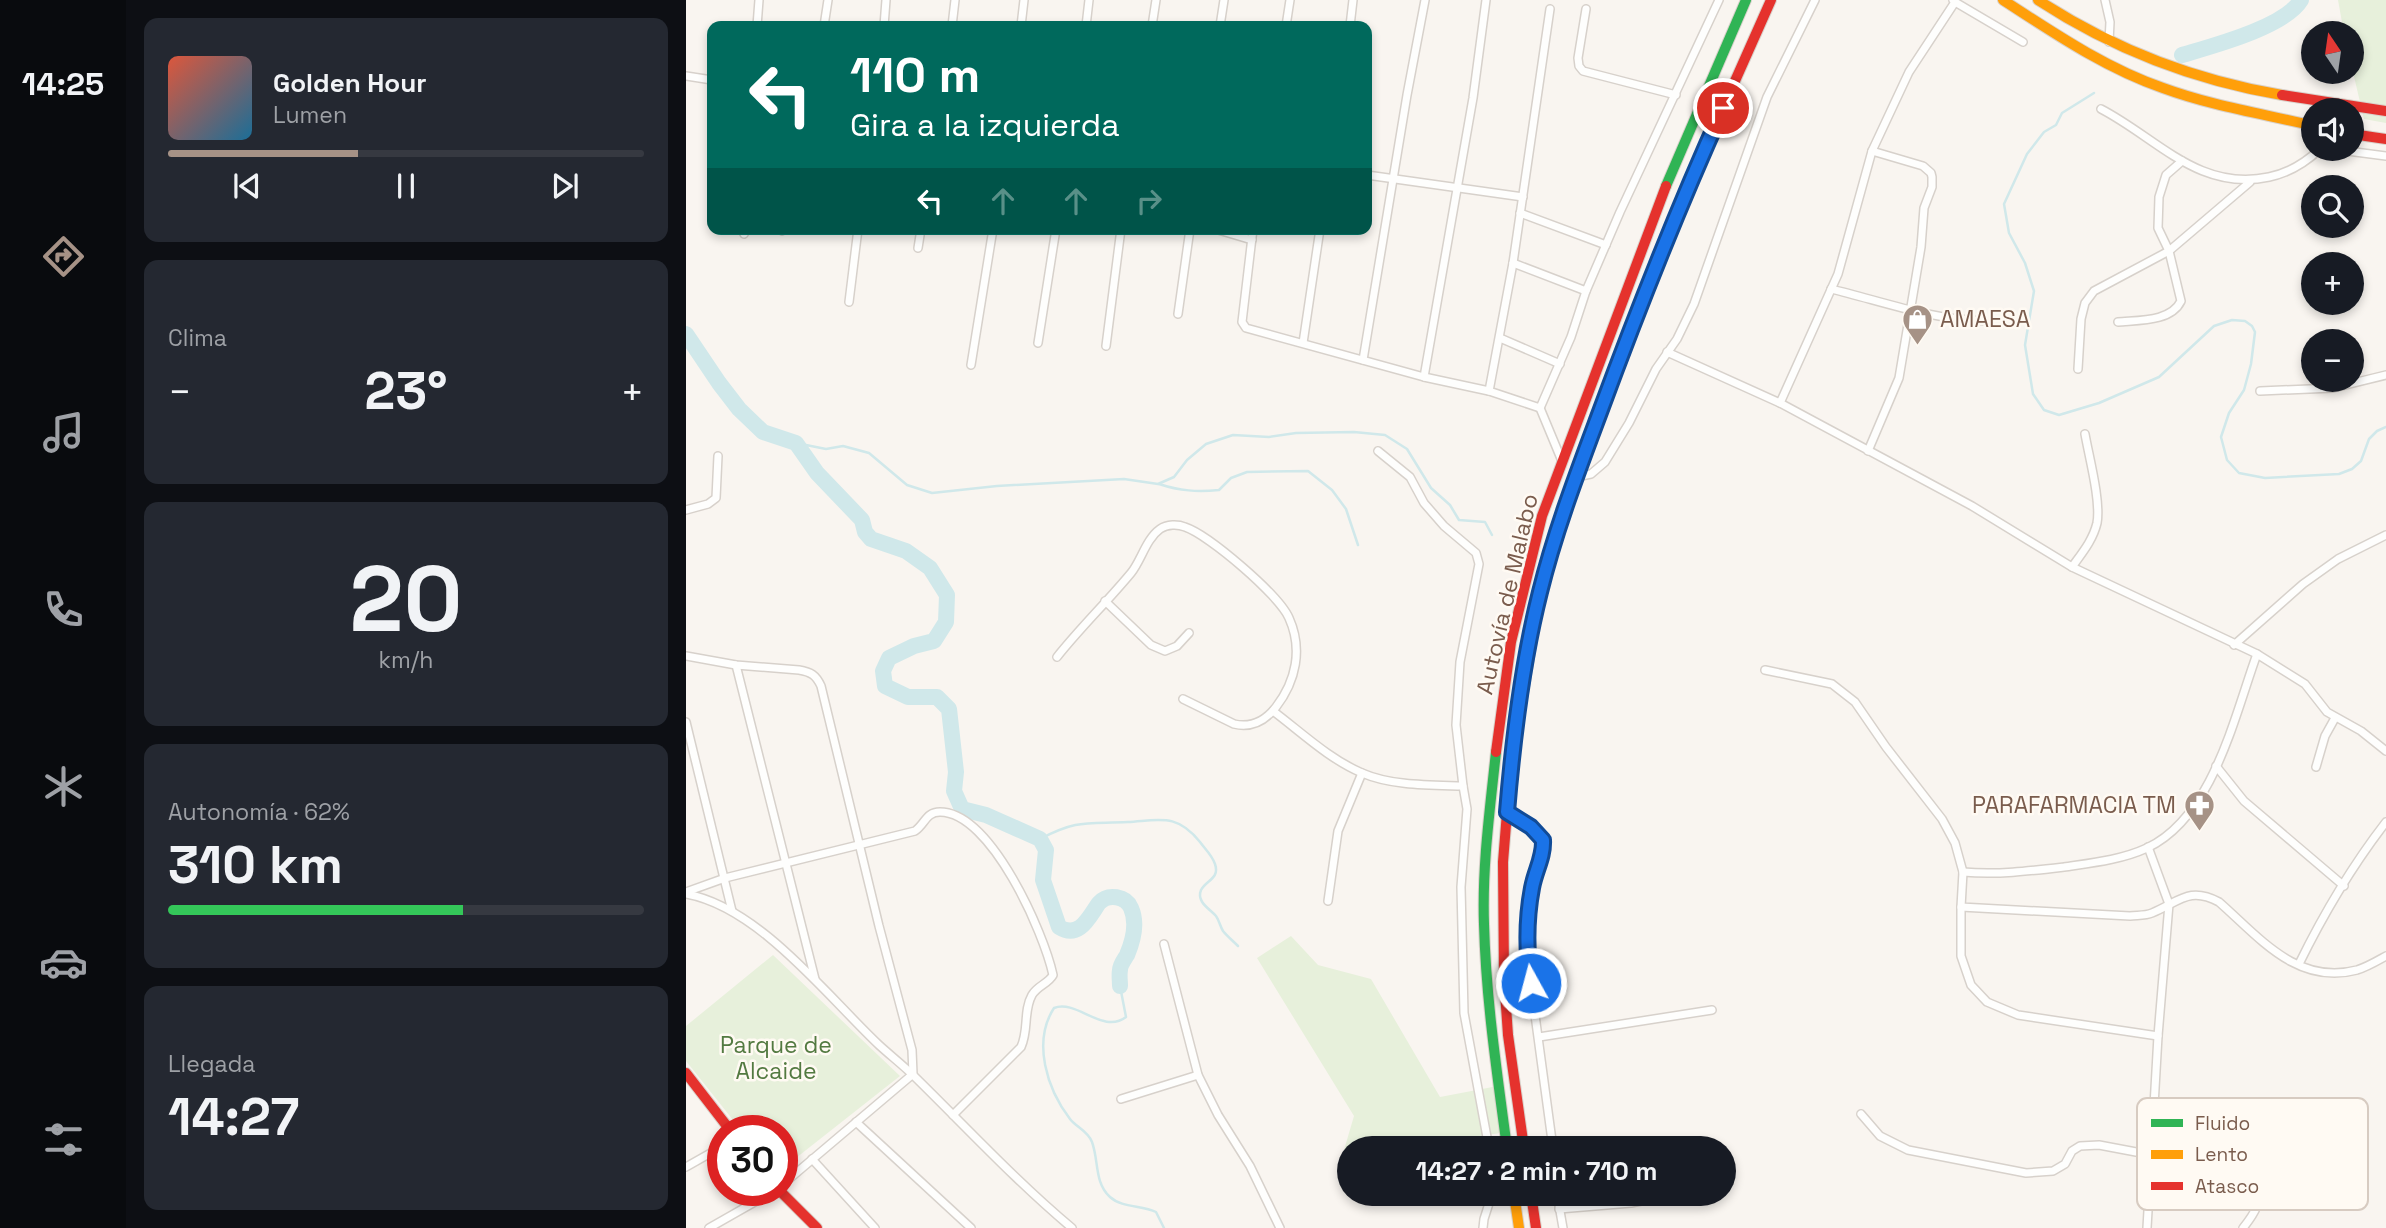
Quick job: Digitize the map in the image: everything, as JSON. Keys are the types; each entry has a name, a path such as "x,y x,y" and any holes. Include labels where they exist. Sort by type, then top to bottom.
{"main road":[{"name":"Autovía de Malabo","path":"1505,1136 1492,1037 1484,923 1485,856 1500,708 1511,642 1542,516 1562,461 1655,211 1746,0"},
{"name":"Autovía de Malabo","path":"1522,1136 1508,1035 1504,978 1503,862 1511,762 1540,593 1576,478 1649,282 1771,0"},
{"path":"2003,0 2064,40 2143,80 2180,93 2301,123"},
{"path":"2038,0 2109,43 2177,70 2249,89 2386,111"},
{"path":"2364,136 2386,139"},
{"path":"686,1073 718,1115"},
{"path":"794,1206 817,1228"},
{"path":"1515,1206 1518,1228"},
{"path":"1533,1206 1536,1228"}],"street":[{"path":"757,21 759,0"},
{"path":"825,21 828,0"},
{"path":"885,21 887,0"},
{"path":"953,21 955,0"},
{"path":"1022,21 1024,0"},
{"path":"1087,21 1089,0"},
{"path":"1153,21 1156,0"},
{"path":"1221,21 1224,0"},
{"path":"1287,21 1290,0"},
{"path":"1351,21 1353,0"},
{"path":"1363,360 1425,0"},
{"path":"1424,377 1458,187 1486,0"},
{"path":"1562,461 1540,408 1571,337 1586,291 1647,151 1719,0"},
{"path":"1576,478 1591,474 1605,462 1677,338 1693,304 1767,97 1815,0"},
{"path":"2105,0 2110,22 2109,43"},
{"path":"1780,403 1838,274 1872,151 1909,72 1954,1 2022,43"},
{"path":"1489,391 1513,263 1550,9"},
{"path":"1586,9 1578,58 1578,66 1583,71 1676,95"},
{"path":"686,76 707,79"},
{"path":"2101,109 2126,122 2161,149 2218,177 2250,182 2290,172 2304,161"},
{"path":"1868,451 1899,378 1921,247 1924,208 1932,187 1931,173 1923,166 1872,151"},
{"path":"2364,153 2386,156"},
{"path":"2118,322 2167,316 2177,309 2181,301 2169,251 2158,228 2159,197 2166,175 2182,160"},
{"path":"1372,176 1523,197"},
{"path":"2078,369 2081,319 2085,303 2094,291 2169,251 2250,182"},
{"path":"1520,212 1606,245"},
{"path":"849,302 857,235"},
{"path":"918,248 920,235"},
{"path":"971,365 992,235"},
{"path":"1038,344 1055,235"},
{"path":"1106,346 1120,235"},
{"path":"1178,314 1189,235"},
{"path":"1235,235 1252,240"},
{"path":"1252,235 1243,326 1246,328 1424,377 1489,391 1540,408"},
{"path":"1303,343 1319,235"},
{"path":"1513,263 1586,291"},
{"path":"1831,289 1965,321 1984,321"},
{"path":"1500,338 1560,364"},
{"path":"1667,352 1780,403 1972,506 2072,567 2257,654 2305,684 2327,712 2361,731 2386,751"},
{"path":"2260,391 2333,388 2386,375"},
{"path":"2072,567 2089,544 2097,525 2098,511 2085,434"},
{"path":"1378,451 1410,477 1424,503 1444,526 1476,553 1479,564 1460,662 1456,725 1466,809 1461,887 1464,1013 1487,1136"},
{"path":"686,510 714,501 718,482 718,456"},
{"path":"1057,657 1130,575 1153,536 1161,528 1182,526 1204,537 1274,596 1289,618 1297,648 1295,675 1289,687 1273,711 1258,723 1243,726 1183,699"},
{"path":"2234,645 2303,584 2338,559 2386,535"},
{"path":"1105,601 1151,645 1165,651 1177,646 1189,633"},
{"path":"1963,873 1991,874 2123,857 2148,847 2170,832 2199,800 2216,766 2257,654"},
{"path":"686,656 736,665 808,671 816,676 821,686 912,1051 913,1074"},
{"path":"736,665 815,979"},
{"path":"1765,670 1832,684 1855,702 1942,819 1955,844 1963,873 1961,956 1972,985 1987,1002 2018,1015 2158,1036"},
{"path":"1273,711 1337,759 1362,773 1416,784 1463,786"},
{"path":"2316,766 2325,736 2335,718"},
{"path":"686,722 732,911"},
{"path":"2216,766 2244,801 2344,886"},
{"path":"1328,901 1338,831 1362,773"},
{"path":"686,893 725,878 915,831 922,827 926,817 931,814 942,812 964,821 986,837 1014,880 1054,975 1031,997 1027,1013 1027,1035 1021,1047 953,1115"},
{"path":"1507,812 1531,827 1543,840 1544,850 1532,885 1527,925 1527,957 1551,1136"},
{"path":"2298,964 2365,849 2386,822"},
{"path":"2148,847 2169,904 2155,1098"},
{"path":"686,893 705,897 732,911 760,931 815,979 881,1047 913,1074 1072,1228"},
{"path":"1961,907 2130,916 2150,914 2191,895 2206,895 2220,902 2288,962 2322,973 2336,973 2358,969 2386,956"},
{"path":"1164,944 1198,1075 1217,1115 1250,1166 1280,1228"},
{"path":"1539,1037 1712,1010"},
{"path":"798,1171 913,1074"},
{"path":"1121,1099 1198,1075"},
{"path":"1861,1114 1880,1136 1908,1150 2026,1173 2053,1171 2066,1164 2072,1151 2080,1146 2099,1145 2137,1152"},
{"path":"856,1122 971,1228"},
{"path":"686,1167 707,1155"},
{"path":"812,1159 875,1228"},
{"path":"709,1228 749,1206"},
{"path":"1483,1228 1488,1206"},
{"path":"1559,1206 1563,1228"},
{"path":"1559,1209 1594,1206"},
{"path":"2147,1228 2148,1210"},
{"path":"2243,1228 2256,1210"}],"green space":[{"path":"2338,0 2386,0 2386,123 2364,119 2364,98 2359,98 2356,84 2364,84 2364,21 2342,21"},
{"path":"1291,936 1318,965 1371,979 1440,1097 1503,1085 1508,1132 1479,1136 1348,1136 1354,1116 1257,958"},
{"name":"Parque de Alcaide","path":"773,955 900,1076 798,1156 798,1115 729,1115 686,1061 686,1026"}],"waterway":[{"path":"2182,55 2264,27 2293,10 2301,0"},
{"path":"2094,93 2062,113 2056,125 2044,132 2027,154 2004,204 2009,233 2025,263 2034,291 2025,345 2033,394 2044,410 2059,415 2099,403 2159,377 2214,326 2232,320 2245,321 2255,332 2244,390 2229,413 2221,437 2227,460 2239,473 2265,478 2339,474 2352,469 2361,461 2369,439 2386,427"},
{"path":"686,334 739,409 763,432 796,443 817,473 862,520 865,532 871,539 906,551 930,568 947,595 946,622 934,641 914,646 889,658 883,671 885,686 908,697 937,697 949,709 956,772 954,791 962,809 986,815 1040,839 1046,850 1043,880 1059,927 1066,930 1079,928 1099,903 1107,898 1121,899 1129,904 1133,914 1134,932 1120,968 1120,986"},
{"path":"796,443 826,449 843,446 869,453 907,485 932,493 997,486 1124,479 1158,484 1174,477 1187,460 1206,444 1233,435 1269,437 1296,433 1354,432 1385,435 1407,449 1431,488 1450,505 1459,520 1485,522 1492,535"},
{"path":"1159,484 1189,490 1219,490 1231,478 1247,472 1308,471 1332,490 1346,509 1358,545"},
{"path":"1040,839 1064,828 1083,824 1167,820 1184,826 1200,842 1215,864 1216,873 1201,890 1200,898 1216,916 1223,931 1238,946"},
{"path":"1120,986 1126,1017 1117,1021 1099,1020 1072,1008 1054,1008 1044,1035 1045,1065 1062,1107 1092,1142 1099,1178 1105,1191 1115,1201 1156,1212 1164,1228"}],"traffic: fast":[{"path":"1666,186 1746,0"},
{"path":"1555,544 1576,477 1647,288"},
{"path":"1496,752 1485,859 1484,924 1490,1008 1505,1136"}],"traffic: slow":[{"path":"2003,0 2080,49 2142,80 2200,100 2301,123"},
{"path":"2038,0 2095,33 2155,60 2217,81 2282,95"},
{"path":"1516,1206 1519,1228"}],"traffic: jam":[{"path":"1647,288 1771,0"},
{"path":"2282,95 2386,111"},
{"path":"2364,136 2386,139"},
{"path":"1496,752 1511,642 1542,516 1666,186"},
{"path":"1522,1136 1508,1035 1504,978 1503,862 1511,763 1540,593 1555,544"},
{"path":"686,1073 718,1115"},
{"path":"795,1206 817,1228"},
{"path":"1533,1206 1536,1228"}],"place":[{"name":"AMAESA","path":"1917,346"},
{"name":"PARAFARMACIA TM","path":"2199,832"}],"route":[{"path":"1531,983 1527,957 1528,911 1532,885 1544,850 1543,840 1531,827 1507,812 1511,762 1540,593 1576,478 1611,382 1649,282 1723,108"}]}
